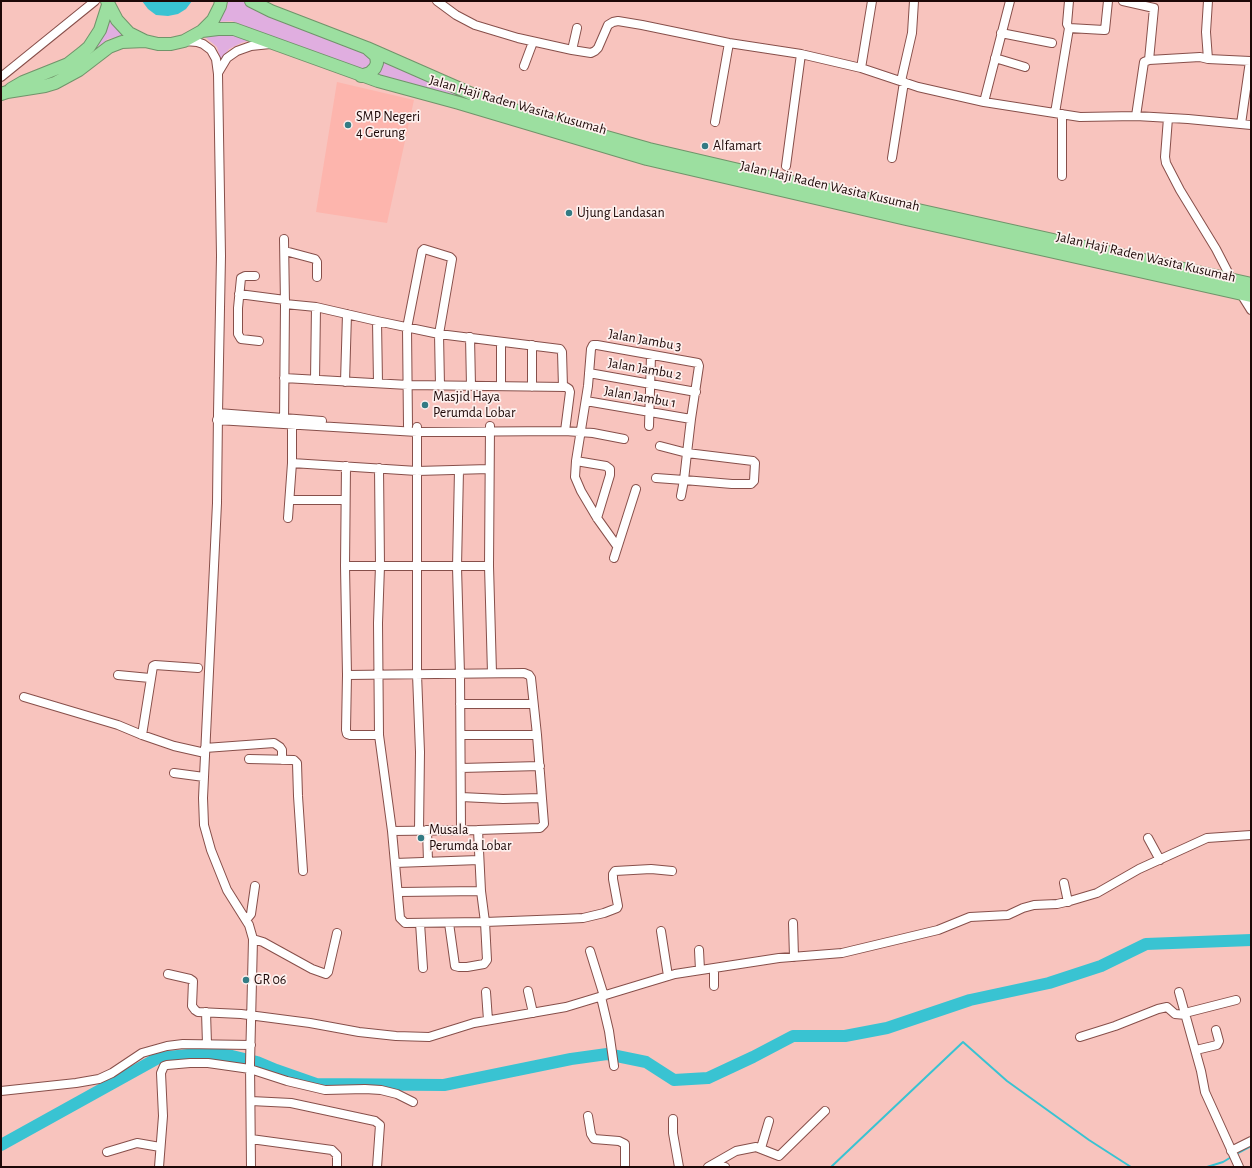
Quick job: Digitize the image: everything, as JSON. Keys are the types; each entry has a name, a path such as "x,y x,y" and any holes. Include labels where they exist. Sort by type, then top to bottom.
{"highway":[{"path":"108,3 117,20 129,33 145,41 158,44 171,44 184,41 202,31 213,20 221,1"},
{"name":"Jalan Haji Raden Wasita Kusumah","path":"251,1 270,11 367,48 474,95 515,110 585,131 648,154"},
{"path":"4,93 23,82 68,64 89,47 100,30 108,3"},
{"name":"Jalan Haji Raden Wasita Kusumah","path":"202,31 234,29 378,82 648,154 1196,278 1246,295"},
{"path":"4,93 55,83 79,70 109,47 122,42 145,41"},
{"path":"361,76 370,73 377,63 376,56 367,48"},
{"name":"Jalan Haji Raden Wasita Kusumah","path":"1196,278 1232,280 1251,284"}],"street":[{"path":"1,77 95,1"},
{"path":"437,1 466,21 495,32 572,50 595,51 598,48 608,25 618,21 729,43 801,54 861,68 918,87 984,102 1080,117 1136,116 1251,125"},
{"path":"861,68 872,1"},
{"path":"892,158 910,40 914,1"},
{"path":"984,102 1010,1"},
{"path":"1062,176 1059,114 1069,28 1067,24 1069,1"},
{"path":"1069,28 1105,30 1108,1"},
{"path":"1123,1 1137,2 1154,8 1149,60"},
{"path":"1208,1 1206,32 1208,59"},
{"path":"572,50 577,28"},
{"path":"1001,34 1052,43"},
{"path":"184,41 197,42 212,50 216,60 218,74 221,256 217,503 203,810 207,839 218,868 227,890 249,925 253,939 250,1066 251,1167"},
{"path":"524,66 533,42"},
{"path":"715,122 729,43"},
{"path":"218,74 227,58 237,50 251,46 276,44"},
{"path":"786,166 801,54"},
{"path":"1136,116 1144,62 1149,60 1200,57 1208,59 1249,60 1250,66 1242,124"},
{"path":"995,58 1025,66"},
{"path":"1168,118 1165,157 1166,163 1180,190 1216,249 1232,280"},
{"path":"284,239 284,378 292,463 288,518"},
{"path":"408,426 407,328 423,250 425,249 452,259 439,334 440,386"},
{"path":"285,251 316,259 318,262 317,277"},
{"path":"255,276 242,277 239,294 238,336 242,339 259,342"},
{"path":"239,294 316,306 407,328 439,334 562,350 563,388"},
{"path":"1246,295 1251,310"},
{"path":"315,380 316,306"},
{"path":"345,382 347,314"},
{"path":"377,321 378,383"},
{"path":"470,337 471,386"},
{"path":"501,342 501,386"},
{"path":"532,345 532,387"},
{"name":"Jalan Jambu 3","path":"589,373 592,346 596,345 693,361 698,363 699,366 696,392"},
{"path":"649,426 651,355"},
{"path":"589,373 576,461 576,480 597,518 617,546"},
{"name":"Jalan Jambu 2","path":"589,373 696,392"},
{"path":"284,378 408,385 568,388 570,392 565,428"},
{"path":"681,496 696,392"},
{"name":"Jalan Jambu 1","path":"586,401 691,419"},
{"path":"218,417 417,429 565,428 624,439"},
{"path":"288,421 408,426 417,429"},
{"path":"417,429 418,674 420,752 419,830"},
{"path":"490,429 489,469 492,673"},
{"path":"656,478 732,484 751,484 754,481 755,463 753,461 687,453 660,446"},
{"path":"576,461 606,466 610,469 610,475 597,518"},
{"path":"292,463 417,471 489,469"},
{"path":"346,466 345,566 347,674 345,724 346,732 350,735 379,735"},
{"path":"379,468 379,735 392,831 401,920 406,923 449,923 583,918 617,908 618,906 613,879 613,874 615,871 652,869 672,871"},
{"path":"459,470 457,567 461,736 461,830"},
{"path":"614,558 636,489"},
{"path":"290,500 345,500"},
{"path":"345,566 490,566"},
{"path":"142,736 152,668 155,665 198,668"},
{"path":"347,674 378,675 492,673 528,674 530,678 540,766 541,798 544,824 540,828 392,831"},
{"path":"118,675 150,678"},
{"path":"24,697 118,725 142,736 174,746 205,750 274,743 282,750 282,760"},
{"path":"460,704 533,704"},
{"path":"461,736 537,735"},
{"path":"249,759 294,760 297,763 303,871"},
{"path":"460,768 540,766"},
{"path":"174,773 204,777"},
{"path":"461,797 503,799 541,798"},
{"path":"427,830 428,861"},
{"path":"449,923 454,964 456,967 486,963 485,922 481,891 478,830"},
{"path":"168,974 193,981 192,1006 198,1012 252,1012 359,1032 419,1037 436,1036 487,1018 532,1010 561,1009 668,973 714,968 779,958 794,954 842,953 931,932 970,917 1008,915 1034,904 1057,904 1068,902 1097,893 1139,869 1207,838 1251,834"},
{"path":"1148,838 1160,860"},
{"path":"395,863 479,860"},
{"path":"1064,883 1068,902"},
{"path":"246,920 251,914 256,886"},
{"path":"399,892 481,891"},
{"path":"420,923 423,968"},
{"path":"793,923 794,954"},
{"path":"661,930 668,973"},
{"path":"253,939 263,942 312,969 326,974 328,972 337,934"},
{"path":"699,950 700,970"},
{"path":"590,951 602,994 614,1066"},
{"path":"714,968 714,986"},
{"path":"528,991 532,1010"},
{"path":"486,992 487,1018"},
{"path":"1179,992 1196,1050 1205,1092 1239,1167"},
{"path":"1080,1037 1115,1026 1158,1009 1167,1007 1175,1014 1186,1014 1236,1000"},
{"path":"206,1012 207,1044"},
{"path":"1196,1050 1217,1045 1219,1041 1216,1030"},
{"path":"1,1091 99,1079 112,1073 137,1056 150,1050 183,1044 251,1047"},
{"path":"159,1167 163,1116 162,1073 164,1066 190,1063 250,1066 294,1083 325,1090 365,1088 381,1090 397,1094 413,1102"},
{"path":"251,1101 290,1103 378,1122 380,1125 377,1167"},
{"path":"708,1167 720,1165 736,1151 756,1147 779,1156 825,1112"},
{"path":"588,1116 591,1134 594,1139 620,1141 625,1144 625,1167"},
{"path":"673,1119 673,1133 679,1167"},
{"path":"761,1148 769,1121"},
{"path":"251,1139 332,1150 337,1155 337,1167"},
{"path":"1232,1154 1251,1141"},
{"path":"108,1152 137,1142 160,1147"}],"shaded area":[{"path":"228,1 242,1 262,12 372,54 376,61 365,72 232,21 215,22 227,8"},
{"path":"110,18 125,35 108,39 68,70 50,79 26,85 71,64 104,35"},
{"path":"224,29 254,39 229,49 221,60 217,47 205,37"},
{"path":"381,60 511,114 373,78 380,70"},
{"path":"337,82 414,100 387,223 316,212"}],"water":[{"path":"142,1 192,1 186,9 178,14 168,16 156,15 148,9"}],"waterway":[{"path":"1,1145 158,1058 208,1053 232,1056 257,1062 316,1084 444,1085 571,1059 607,1054 646,1062 674,1080 708,1078 793,1036 845,1036 887,1028 970,1000 1049,983 1101,966 1146,944 1251,940"},
{"path":"831,1167 963,1042 1007,1081 1089,1140 1131,1167"},
{"path":"1236,1154 1251,1146"},
{"path":"1207,1167 1223,1162 1233,1156"}],"place":[{"name":"SMP Negeri 4 Gerung","path":"348,125"},
{"name":"Alfamart","path":"705,146"},
{"name":"Ujung Landasan","path":"569,213"},
{"name":"Masjid Haya Perumda Lobar","path":"425,405"},
{"name":"Musala Perumda Lobar","path":"421,838"},
{"name":"GR 06","path":"246,980"}]}
